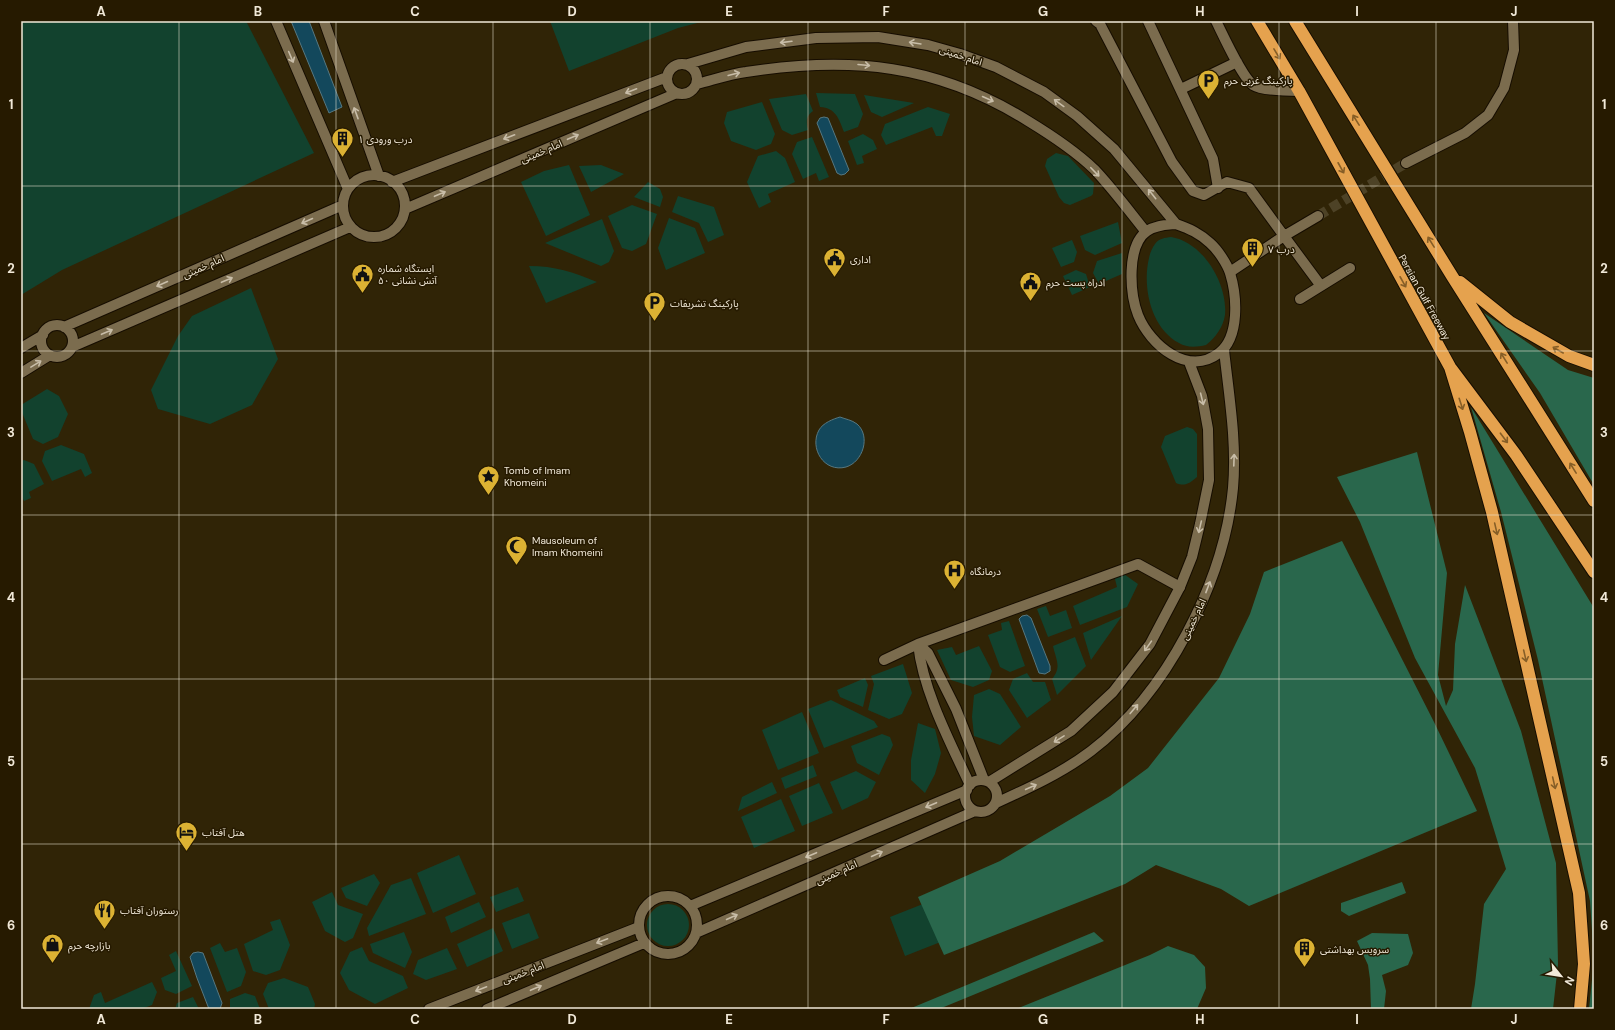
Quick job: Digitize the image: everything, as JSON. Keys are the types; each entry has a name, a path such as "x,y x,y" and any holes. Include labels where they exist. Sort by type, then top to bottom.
{"highway":[{"name":"Persian Gulf Freeway","path":"1257,21 1299,91 1450,367 1516,455 1594,572"},
{"path":"1295,21 1452,276 1594,501"},
{"path":"1452,276 1510,322 1569,356 1594,365"},
{"path":"1450,367 1492,512 1579,893 1584,964 1580,1009"}],"street":[{"path":"276,21 348,189"},
{"path":"324,21 379,176"},
{"path":"1148,21 1213,159 1218,188"},
{"path":"1216,21 1241,70 1253,85 1278,91 1299,91"},
{"path":"1406,163 1465,133 1488,115 1504,88 1514,50 1513,21"},
{"path":"1098,22 1172,162 1192,192 1204,195 1227,182 1249,188 1321,286"},
{"name":"امام خمینی","path":"688,64 746,47 816,38 878,37 928,45 960,54 996,67 1044,92 1077,116 1114,149 1176,224"},
{"path":"1181,90 1237,62"},
{"path":"696,84 697,74 688,64 679,64 671,68 667,77 669,86 677,93 688,93 696,84 745,72 824,64 882,67 919,74 956,84 1005,106 1068,147 1093,169 1146,232"},
{"path":"392,182 667,77"},
{"name":"امام خمینی","path":"404,209 677,93"},
{"path":"370,176 379,176 392,182 400,189 404,199 404,209 402,219 396,228 388,234 378,237 368,237 358,233 350,227 343,213 344,196 354,182 370,176"},
{"name":"امام خمینی","path":"64,327 343,205"},
{"path":"1230,272 1284,236 1318,216"},
{"path":"1176,224 1196,231 1211,244 1230,272 1236,300 1235,320 1224,350 1213,358 1202,362 1189,362 1164,350 1153,338 1138,315 1132,285 1134,254 1139,242 1146,232 1160,225 1176,224"},
{"path":"43,335 42,340 44,349 50,355 65,355 72,347 350,227"},
{"path":"1300,299 1350,268"},
{"path":"21,348 43,335 52,326 60,326 68,329 73,338 72,347"},
{"name":"امام خمینی","path":"996,803 1042,782 1091,751 1113,732 1133,711 1170,665 1187,634 1202,602 1216,565 1233,489 1233,428 1224,350"},
{"path":"21,373 50,355"},
{"path":"690,906 968,788 974,782 987,781 1071,731 1113,692 1150,644 1165,618 1192,557 1200,524 1209,480 1208,429 1202,396 1189,362"},
{"path":"884,660 918,644 1138,564 1180,587"},
{"path":"918,644 928,653 952,702 987,781 993,785 997,794 996,803 989,810 980,812 975,811 966,800 968,788 938,716 919,657 918,644"},
{"name":"امام خمینی","path":"696,933 975,811"},
{"path":"666,896 683,900 690,906 695,914 697,923 693,941 686,948 678,953 669,955 660,954 651,950 644,943 640,936 639,918 649,903 657,898 666,896"},
{"name":"امام خمینی","path":"429,1009 639,927"},
{"name":"امام خمینی","path":"487,1009 644,943"}],"green space":[{"path":"21,21 246,21 314,153 62,270 21,295"},
{"path":"550,21 705,21 678,28 569,71"},
{"path":"816,93 855,94 863,114 858,127 844,132 836,115 830,110 820,107"},
{"path":"806,94 813,111 807,119 808,130 792,135 782,130 769,99"},
{"path":"864,95 914,103 882,117 871,112"},
{"path":"762,102 775,134 771,144 756,150 731,141 724,123 727,112"},
{"path":"928,107 950,114 942,136 936,136 932,127 886,145 881,135 885,124"},
{"path":"863,134 873,140 877,149 862,156 864,163 857,165 848,141"},
{"path":"812,137 829,177 819,181 816,173 803,179 792,154 797,142"},
{"path":"776,151 785,158 795,182 768,194 771,202 759,208 747,182 758,156"},
{"path":"1056,153 1068,156 1094,183 1093,194 1091,196 1070,205 1064,203 1059,197 1045,166 1047,159"},
{"path":"569,165 590,215 546,236 521,182 544,171"},
{"path":"601,165 624,174 591,192 579,166"},
{"path":"648,182 660,189 663,197 660,207 634,197"},
{"path":"678,196 714,207 724,235 708,242 699,223 672,212"},
{"path":"632,205 657,214 646,244 632,251 622,248 608,216"},
{"path":"669,218 695,228 705,253 666,270 658,248"},
{"path":"602,219 614,251 609,262 601,266 545,243"},
{"path":"1118,222 1122,243 1095,255 1085,250 1080,236"},
{"path":"1171,237 1183,241 1203,256 1218,278 1222,290 1225,303 1223,324 1213,339 1206,345 1196,347 1185,346 1169,336 1155,317 1151,306 1147,281 1147,269 1150,254 1158,241"},
{"path":"1072,240 1077,252 1074,262 1061,267 1052,248"},
{"path":"1122,253 1122,274 1099,284 1093,273 1097,261"},
{"path":"529,266 564,270 597,282 546,303"},
{"path":"1076,270 1086,274 1090,287 1072,295 1063,276"},
{"path":"251,288 278,359 252,405 210,424 158,409 151,390 178,336 192,316"},
{"path":"1484,313 1568,370 1594,378 1594,485 1540,393"},
{"path":"47,389 59,396 68,414 58,437 43,444 33,439 21,410 21,405"},
{"path":"1471,407 1594,608 1594,961 1590,901 1538,660 1501,512"},
{"path":"1187,427 1193,429 1197,434 1197,477 1190,483 1182,485 1176,483 1161,447 1165,436"},
{"path":"61,445 84,454 92,473 85,477 81,469 52,481 42,461 45,451"},
{"path":"1417,452 1447,573 1438,675 1446,706 1453,690 1455,644 1465,585 1521,731 1556,863 1558,964 1553,1009 1471,1009 1484,904 1506,869 1475,768 1415,658 1360,522 1337,477"},
{"path":"24,460 34,464 44,484 29,492 31,498 24,501 21,495 21,461"},
{"path":"1342,541 1434,722 1477,811 1249,906 1221,889 1156,865 1125,884 944,955 918,897 1000,861 1110,796 1148,768 1219,678 1250,614 1264,572"},
{"path":"1121,572 1138,584 1127,607 1080,625 1073,606 1117,587 1114,575"},
{"path":"1046,606 1050,616 1066,610 1072,628 1048,637 1037,609"},
{"path":"1122,616 1091,660 1083,633"},
{"path":"1009,621 1025,666 1010,672 1000,667 988,635 1002,630 1001,623"},
{"path":"1075,637 1086,666 1057,695 1052,679 1058,667 1053,646"},
{"path":"979,646 992,671 989,680 973,687 951,680 937,650 952,647 956,655"},
{"path":"903,664 912,693 902,714 889,719 868,710 874,684 871,676"},
{"path":"1027,673 1033,682 1045,682 1051,700 1027,718 1009,690 1013,679"},
{"path":"865,678 868,685 863,707 840,697 837,690"},
{"path":"989,689 1000,694 1021,727 1000,745 974,736 972,717 974,695"},
{"path":"831,700 874,721 878,727 824,748 808,709"},
{"path":"802,712 819,753 778,770 762,730"},
{"path":"918,723 935,729 941,753 935,774 925,793 911,780 911,760"},
{"path":"882,734 890,737 893,745 879,775 857,763 851,746"},
{"path":"813,765 817,776 785,789 781,778"},
{"path":"856,771 876,782 868,798 842,810 830,782"},
{"path":"772,782 777,793 738,811 742,797"},
{"path":"819,783 833,813 802,826 789,796"},
{"path":"781,799 795,831 754,848 741,817"},
{"path":"459,855 476,894 433,913 417,873"},
{"path":"374,874 380,883 367,906 346,898 341,888"},
{"path":"411,878 426,914 369,936 367,928 391,885"},
{"path":"1402,882 1406,893 1349,916 1341,911 1341,903"},
{"path":"518,887 524,901 496,912 490,897"},
{"path":"332,892 338,905 363,914 353,938 345,942 325,931 312,902"},
{"path":"479,902 486,917 451,933 445,917"},
{"path":"928,902 966,932 905,956 890,917"},
{"path":"664,904 672,904 680,907 686,913 689,925 686,937 680,943 672,946 664,946 656,943 650,937 647,929 647,921 650,913 656,907"},
{"path":"529,913 539,938 512,949 502,923"},
{"path":"280,919 290,945 280,970 266,975 253,971 244,944 273,930 270,922"},
{"path":"493,928 503,951 467,967 457,944"},
{"path":"404,932 412,952 405,968 373,953 370,944"},
{"path":"1094,932 1104,941 939,1009 909,1009"},
{"path":"1372,933 1408,934 1413,953 1408,965 1382,975 1386,991 1384,1009 1371,1009 1368,965 1357,941"},
{"path":"220,943 225,952 237,948 246,972 241,986 227,992 210,948"},
{"path":"1168,946 1194,955 1205,967 1206,988 1197,1009 1016,1009 1150,955"},
{"path":"362,947 369,961 403,976 408,988 375,1004 349,990 340,973 350,952"},
{"path":"447,948 457,969 426,980 413,974 418,960"},
{"path":"176,951 192,986 176,994 165,990 161,978 176,971 169,955"},
{"path":"1594,961 1594,1009 1589,1009"},
{"path":"284,978 308,987 315,1004 314,1009 269,1009 263,994 268,983"},
{"path":"152,982 157,992 152,1005 141,1009 89,1009 94,995 101,992 105,1003"},
{"path":"245,993 255,996 260,1009 230,1009 230,999"},
{"path":"193,997 199,1009 175,1009 177,1003"}],"water":[{"path":"291,21 309,21 342,107 329,113"},
{"path":"820,118 828,118 849,170 845,174 841,175 837,173 817,123"},
{"path":"840,417 857,424 864,435 864,442 861,454 857,460 846,467 838,468 825,463 820,458 817,451 816,437 823,425"},
{"path":"1027,615 1031,618 1050,666 1050,671 1045,674 1039,673 1019,619 1022,616"},
{"path":"193,953 203,953 222,1003 220,1009 209,1009 197,978 190,957"}],"tunnel":[{"path":"1318,216 1406,163"}],"place":[{"name":"پارکینگ غربی حرم","path":"1208,100"},
{"name":"درب ورودی ۱","path":"342,158"},
{"name":"درب ۷","path":"1252,268"},
{"name":"اداری","path":"835,278"},
{"name":"ایستگاه شماره ۵۰ آتش نشانی","path":"363,294"},
{"name":"ادراه پست حرم","path":"1031,302"},
{"name":"پارکینگ تشریفات","path":"654,322"},
{"name":"Tomb of Imam Khomeini","path":"488,496"},
{"name":"Mausoleum of Imam Khomeini","path":"516,566"},
{"name":"درمانگاه","path":"954,590"},
{"name":"هتل آفتاب","path":"186,852"},
{"name":"رستوران آفتاب","path":"104,930"},
{"name":"بازارچه حرم","path":"52,964"},
{"name":"سرویس بهداشتی","path":"1305,968"}]}
